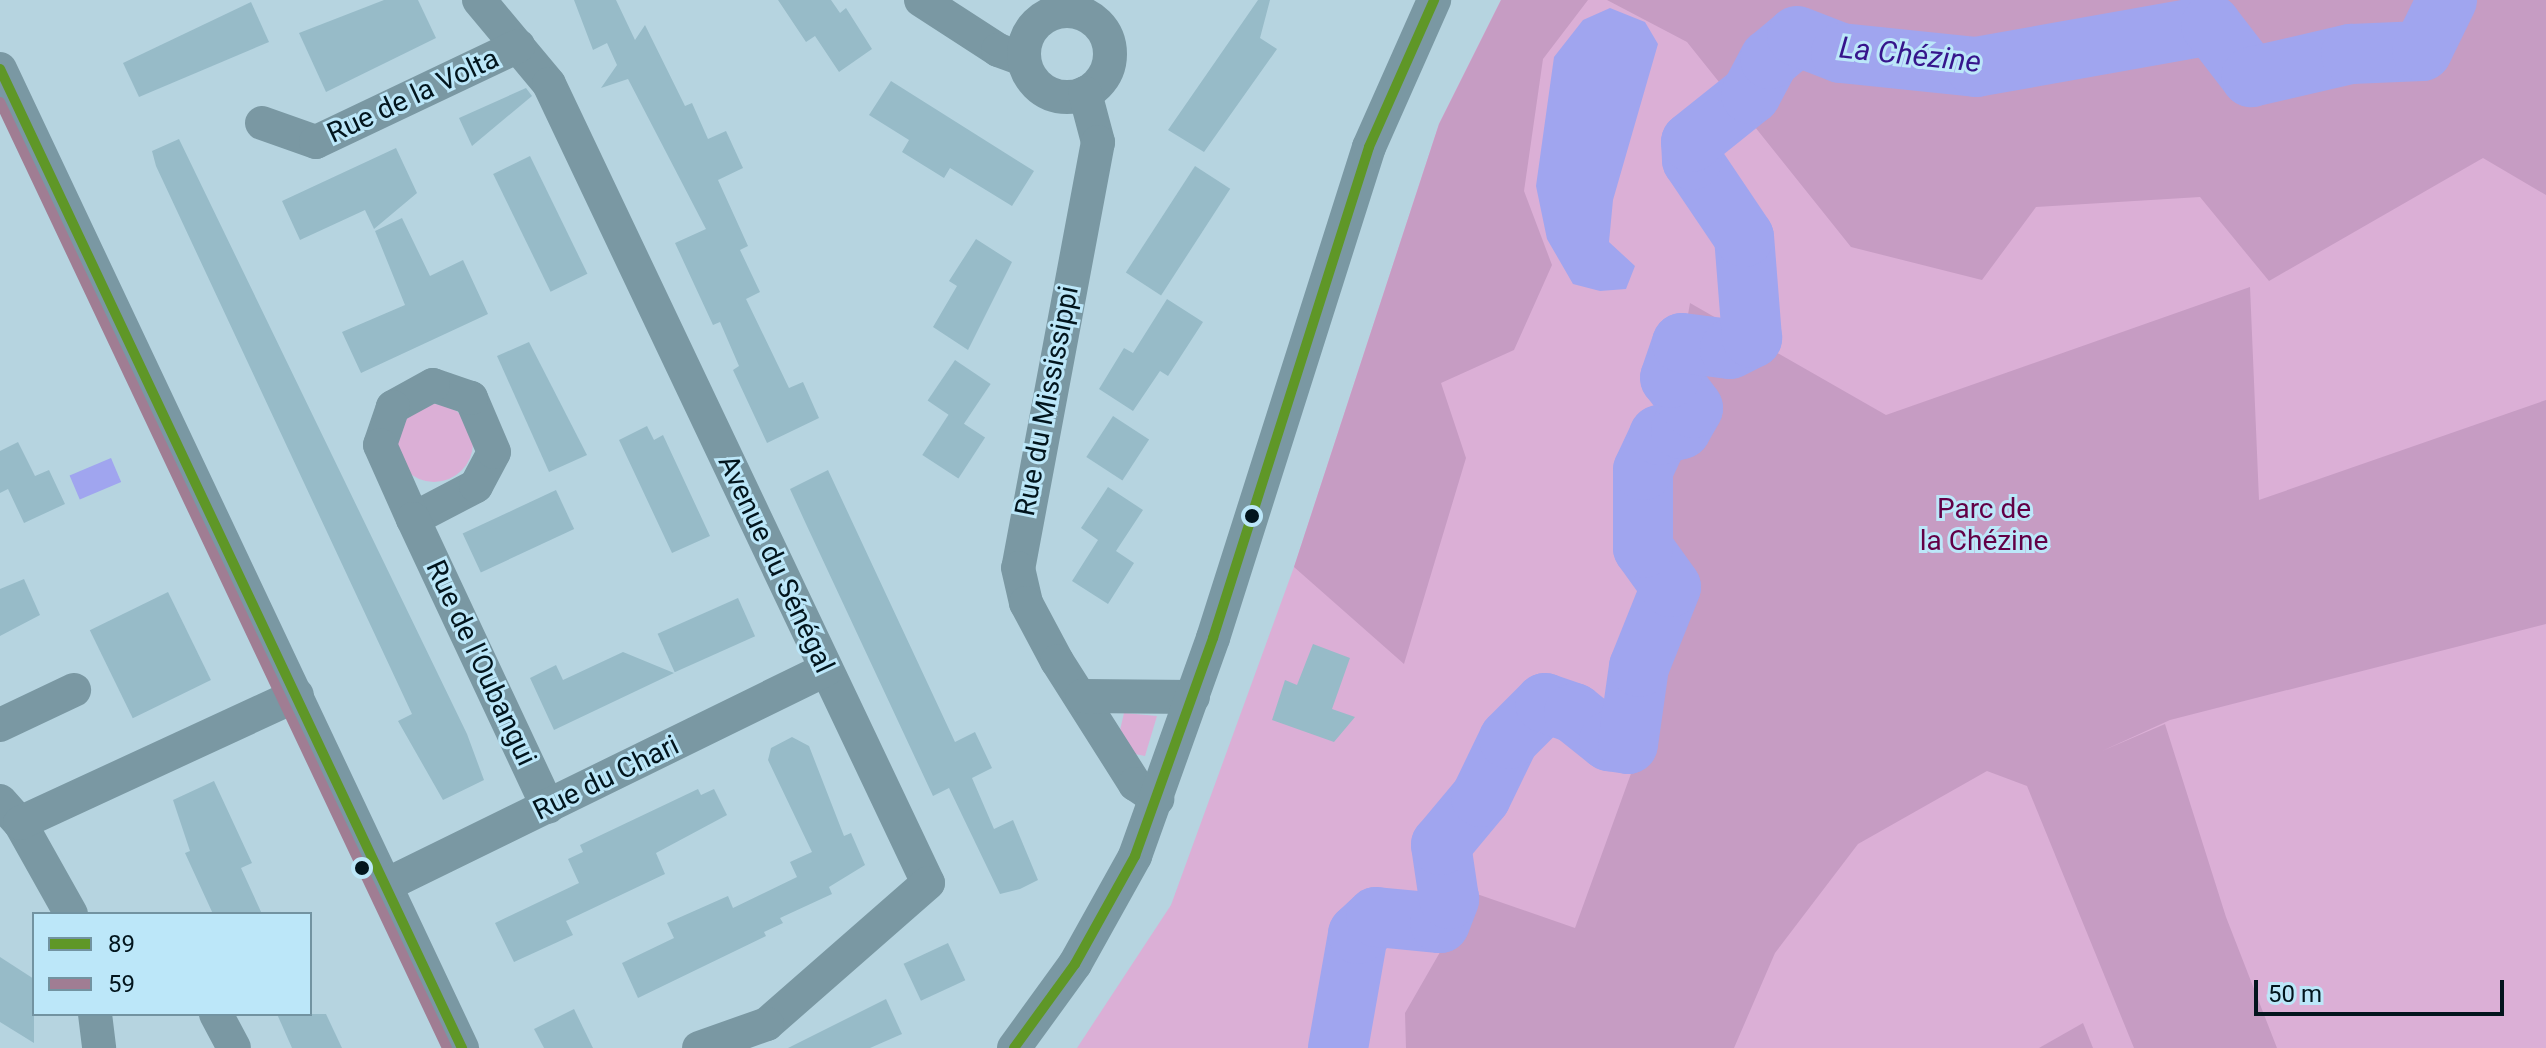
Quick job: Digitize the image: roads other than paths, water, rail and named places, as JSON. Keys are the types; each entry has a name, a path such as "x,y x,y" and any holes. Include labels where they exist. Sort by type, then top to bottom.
{"street":[{"name":"Avenue du Sénégal","path":"479,0 549,84 928,883 767,1024 699,1048"},
{"path":"921,0 998,50 1023,59"},
{"path":"1014,1048 1102,920 1157,799 1193,697 1369,147 1434,0"},
{"path":"1078,11 1095,20 1107,36 1110,63 1085,93 1056,96 1039,87 1023,59 1026,37 1050,13 1078,11"},
{"name":"Rue de la Volta","path":"262,123 316,142 518,46"},
{"path":"0,69 462,1048"},
{"name":"Rue du Mississippi","path":"1085,93 1098,142 1018,568 1038,629 1135,784 1157,799"},
{"name":"Rue de l'Oubangui","path":"413,519 548,807"},
{"name":"Rue du Chari","path":"386,885 826,669"},
{"path":"0,725 74,690"},
{"path":"74,910 10,812 297,695"},
{"path":"1082,696 1193,697"},
{"path":"95,1016 99,1048"},
{"path":"217,1016 234,1048"}],"water":[{"path":"1610,8 1645,22 1658,44 1613,200 1609,242 1635,266 1626,289 1600,291 1573,284 1547,239 1536,186 1554,57 1583,20"},
{"path":"111,458 121,482 80,500 70,476"}],"waterway":[{"name":"La Chézine","path":"1338,1048 1358,934 1376,917 1440,923 1449,899 1441,845 1481,797 1509,739 1545,703 1574,713 1609,741 1628,744 1639,667 1671,587 1643,548 1643,470 1659,435 1681,429 1693,408 1670,378 1682,343 1730,349 1752,338 1744,237 1692,160 1691,142 1751,94 1770,59 1797,36 1841,53 1976,67 2211,25 2251,77 2351,54 2422,51 2447,0"}],"park label":[{"name":"Parc de la Chézine","path":"1984,525"}]}
